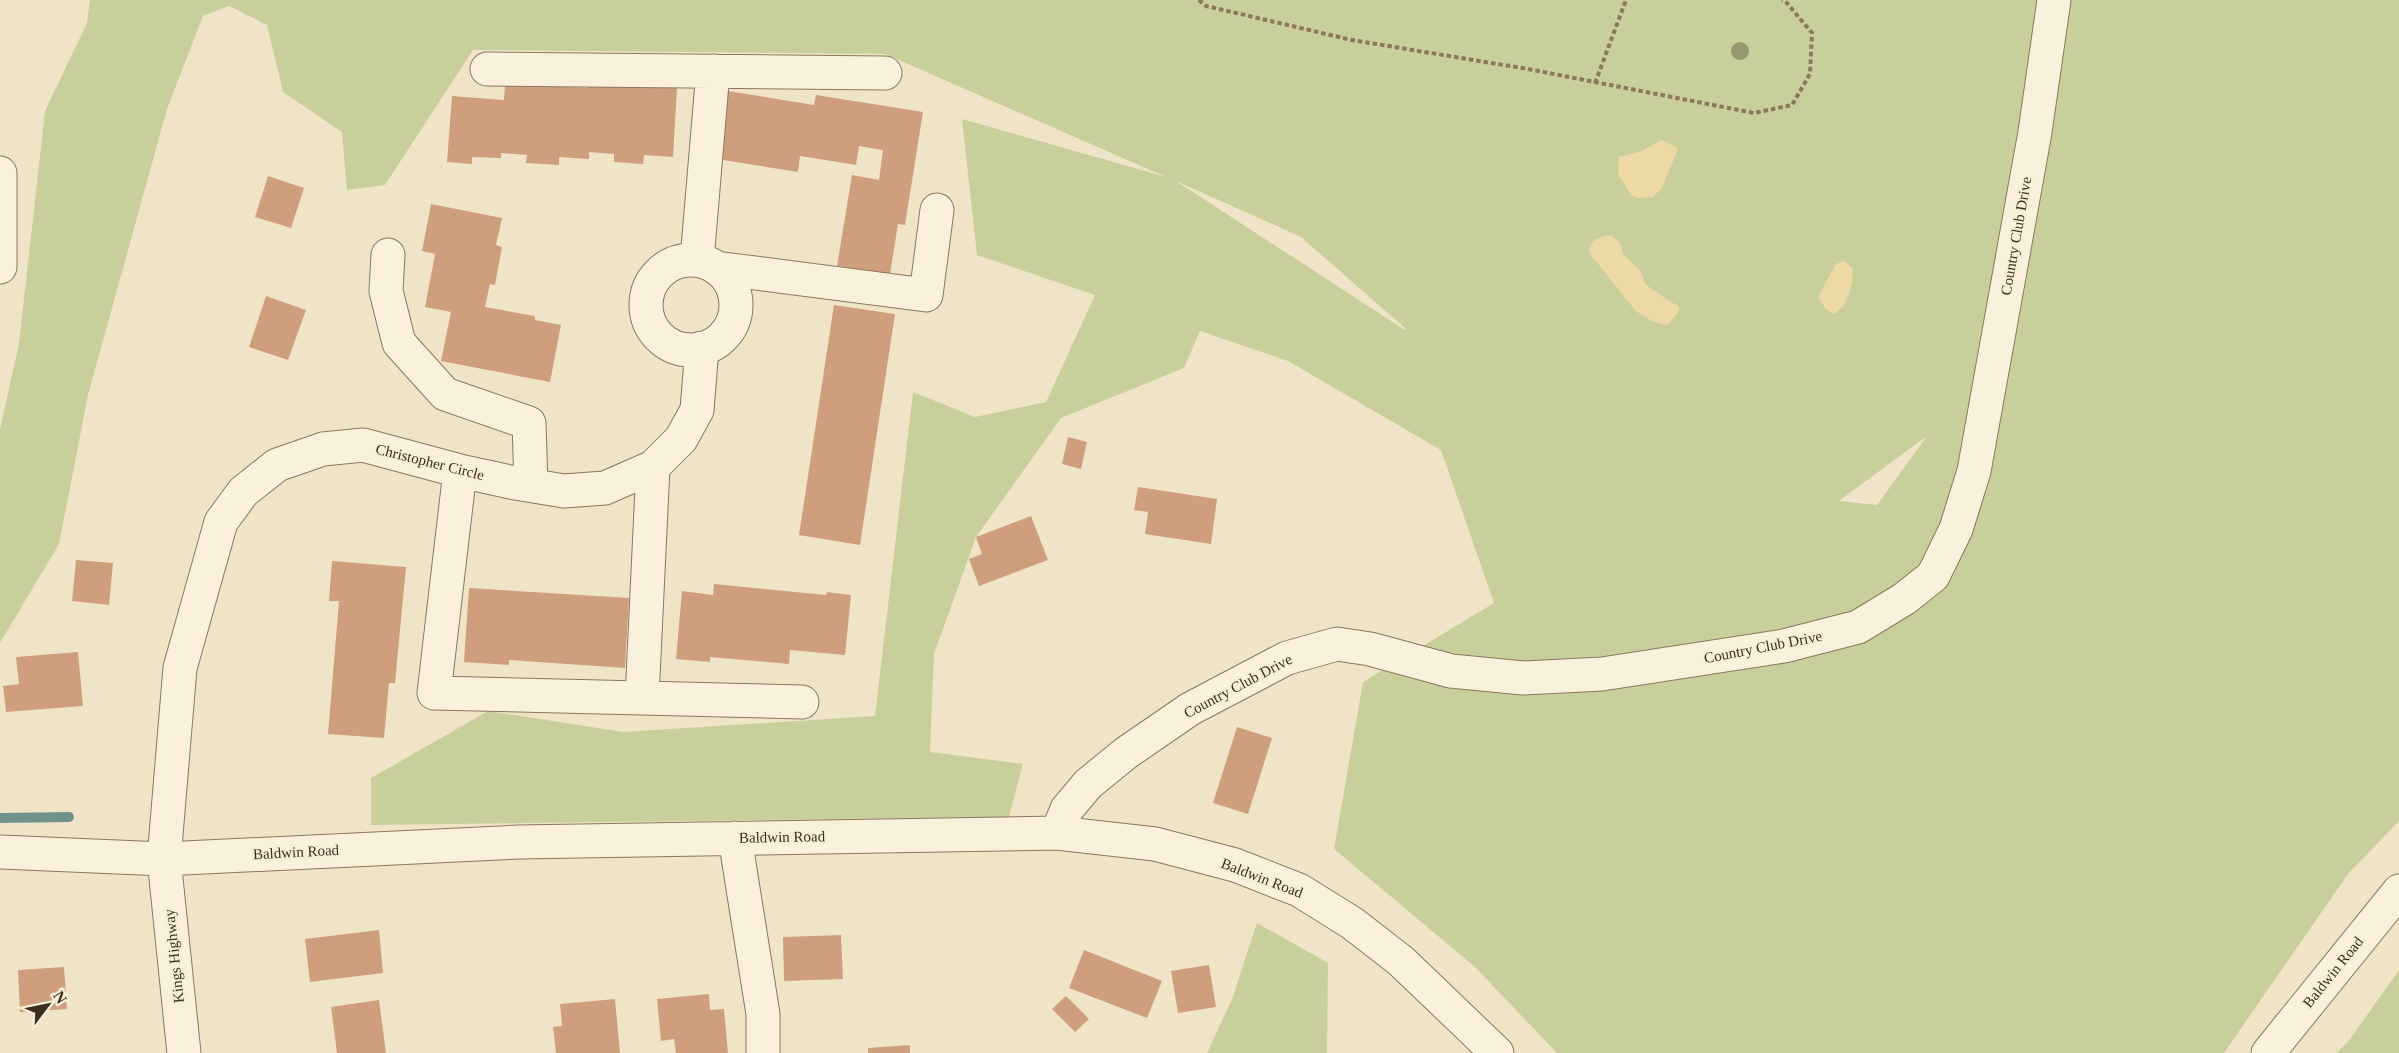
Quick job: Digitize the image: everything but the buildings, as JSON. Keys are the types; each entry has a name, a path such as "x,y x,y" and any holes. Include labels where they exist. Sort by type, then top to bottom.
{"street":[{"name":"Country Club Drive","path":"1057,833 1067,809 1088,784 1126,753 1190,709 1287,658 1337,644 1370,649 1450,671 1523,678 1602,674 1784,646 1858,627 1904,599 1933,576 1956,529 1974,471 2035,132 2054,0"},
{"path":"487,69 885,73"},
{"path":"707,264 713,70"},
{"path":"0,173 0,267"},
{"path":"707,264 729,281 736,297 733,320 721,339 702,348 691,350 675,347 659,336 649,322 646,300 651,284 659,273 672,264 681,260 926,295 937,210"},
{"path":"388,255 386,291 399,343 445,393 529,423 531,485"},
{"name":"Christopher Circle","path":"164,859 180,668 221,522 243,492 277,465 323,449 363,445 460,471 564,491 604,488 653,467 681,439 697,410 702,348"},
{"path":"642,698 653,467"},
{"path":"460,471 434,693 802,702"},
{"name":"Baldwin Road","path":"0,852 164,859 519,842 1057,833 1155,844 1235,865 1299,890 1352,923 1401,961 1497,1053"},
{"path":"735,838 763,1014 763,1053"},
{"name":"Kings Highway","path":"164,859 184,1053"},
{"name":"Baldwin Road","path":"2268,1053 2399,891"}],"path":[{"path":"1199,0 1206,6 1352,40 1528,69 1754,113 1792,105 1810,74 1812,33 1782,0"},
{"path":"1595,83 1626,0"}],"green space":[{"path":"90,0 2399,0 2399,821 2348,874 2224,1053 1557,1053 1474,966 1334,849 1363,682 1494,603 1441,450 1288,361 1200,331 1184,368 1061,418 976,537 934,654 930,752 1023,764 1009,817 371,825 371,778 488,711 623,732 875,716 913,392 975,417 1046,402 1095,295 977,255 962,119 1166,177 885,54 473,50 385,185 347,190 342,132 283,92 267,25 229,6 203,16 167,109 88,395 59,544 0,643 0,429 19,344 45,111 87,23","holes":["1176,181 1301,237 1406,329 1405,330","1927,436 1877,505 1840,501 1840,500"]},
{"path":"1257,923 1328,963 1327,1053 1207,1053 1232,999"},
{"path":"2399,970 2399,1053 2336,1053 2348,1042"}],"sand":[{"path":"1661,140 1678,149 1662,188 1653,197 1632,196 1618,174 1619,157 1642,151"},
{"path":"1607,235 1620,243 1623,254 1639,269 1646,285 1679,307 1679,311 1668,325 1650,320 1635,310 1591,255 1589,250 1593,241"},
{"path":"1844,261 1852,268 1851,287 1842,307 1833,314 1825,308 1818,297 1836,264"}],"waterway":[{"path":"0,818 69,817"}]}
